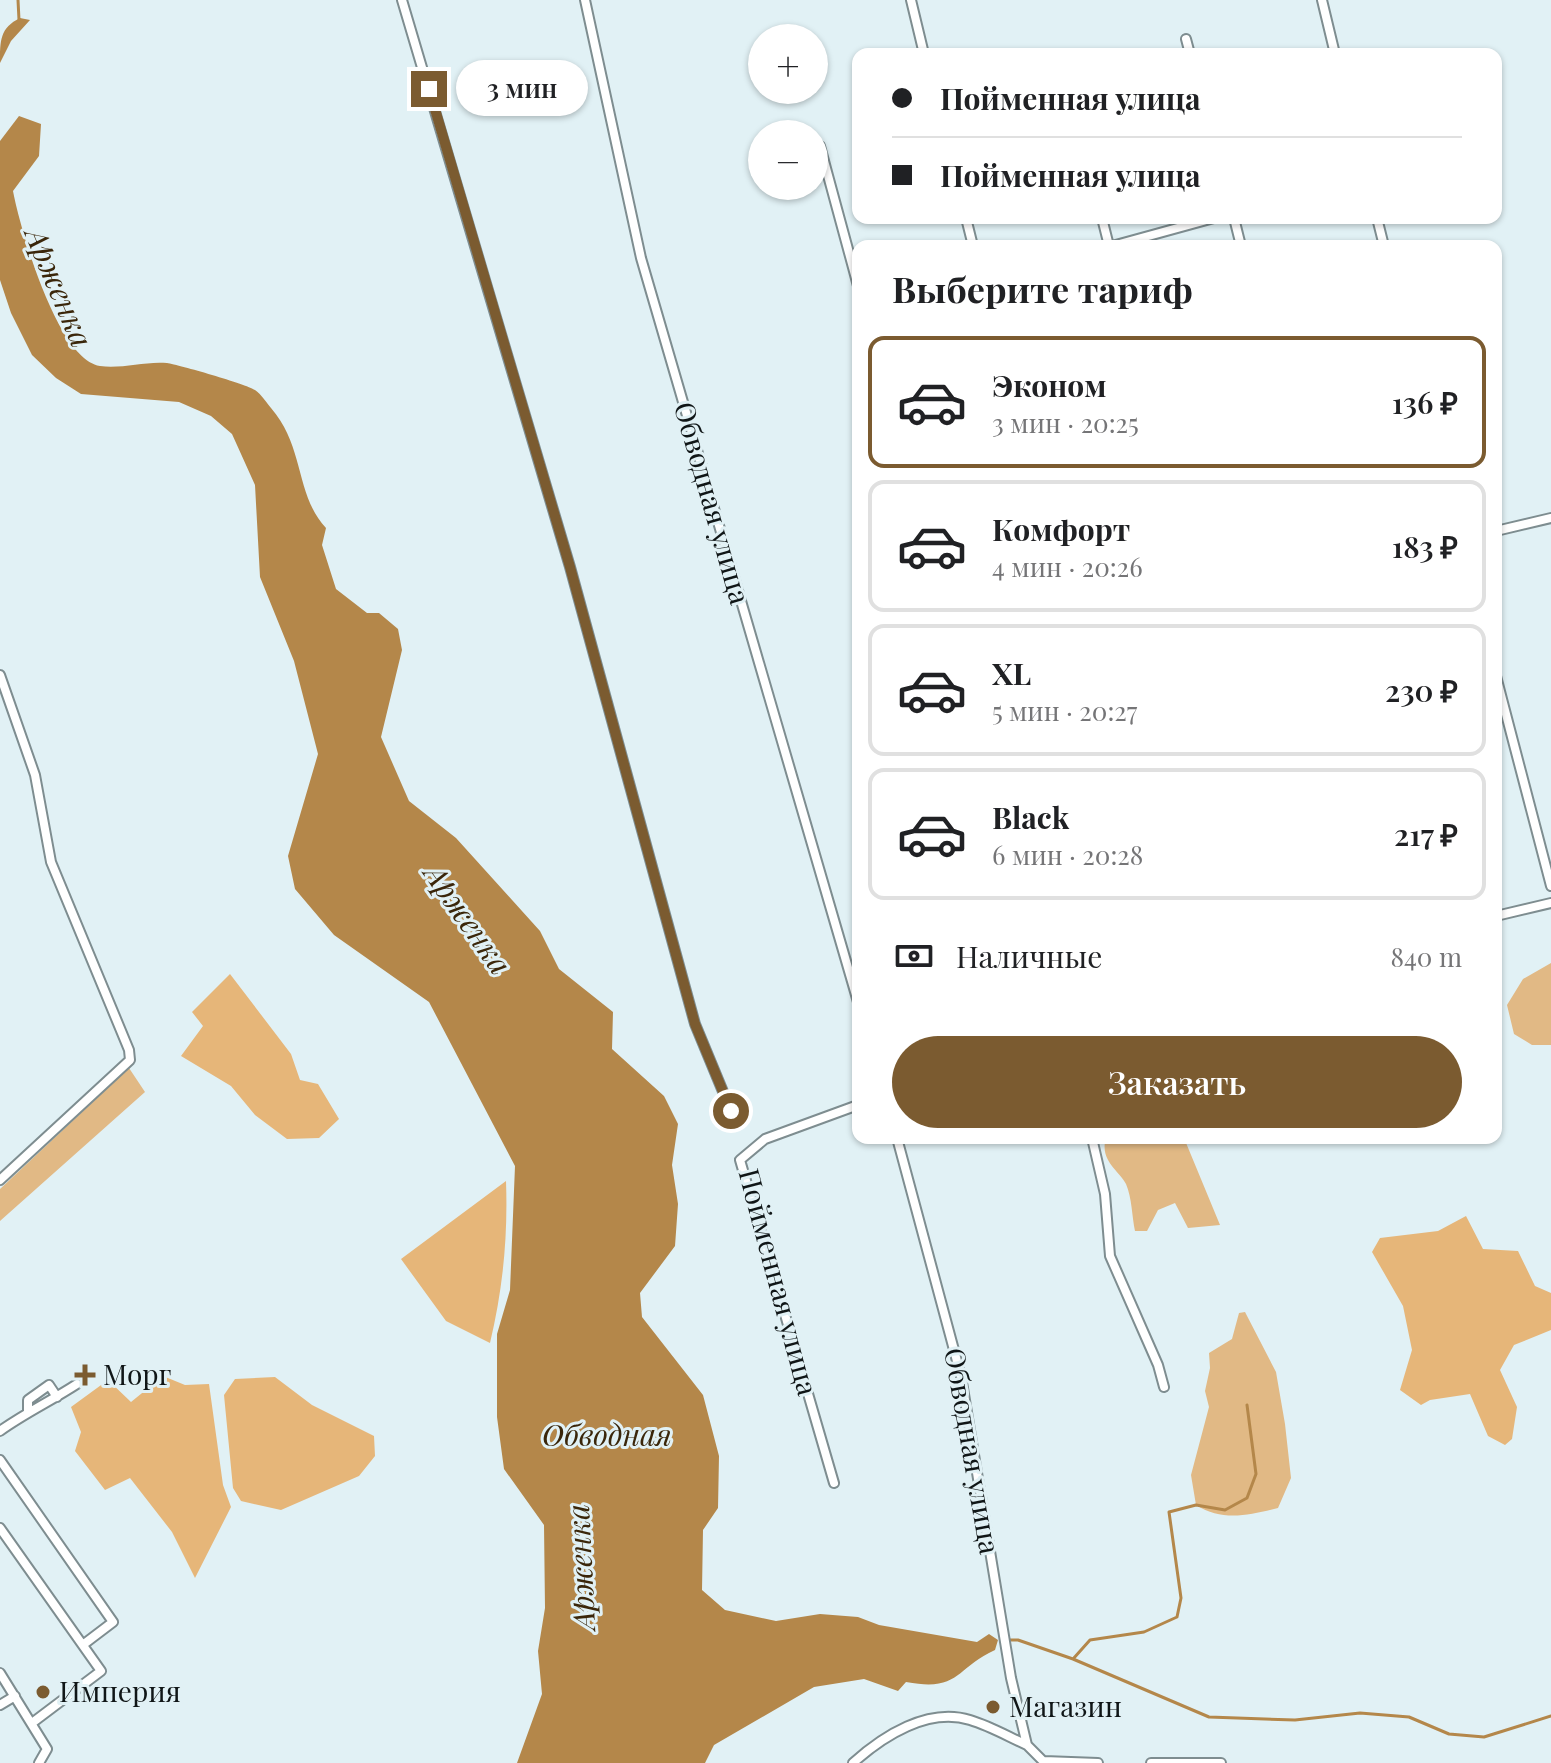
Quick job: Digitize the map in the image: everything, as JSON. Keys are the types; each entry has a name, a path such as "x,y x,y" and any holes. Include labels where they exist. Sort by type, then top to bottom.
{"street":[{"path":"402,0 570,567 695,1024 731,1111"},
{"name":"Обводная улица","path":"585,0 641,258 852,981"},
{"path":"911,0 923,48"},
{"path":"1322,0 1334,48"},
{"path":"1186,39 1188,48"},
{"path":"828,175 852,264"},
{"path":"1133,240 1192,224"},
{"path":"1502,530 1551,518"},
{"path":"0,675 35,775 51,862 129,1050 130,1060 0,1180"},
{"path":"1502,699 1551,886"},
{"path":"1502,915 1551,903"},
{"name":"Пойменная улица","path":"834,1483 740,1160 765,1139 852,1107"},
{"name":"Обводная улица","path":"899,1144 961,1376 1011,1678 1027,1745"},
{"path":"1093,1144 1105,1194 1110,1256 1158,1365 1164,1387"},
{"path":"0,1431 28,1411 38,1410 77,1384"},
{"path":"28,1411 28,1400 49,1385 57,1397"},
{"path":"0,1460 113,1622 84,1644"},
{"path":"0,1528 101,1671 32,1723"},
{"path":"0,1673 47,1749 39,1763"},
{"path":"0,1705 15,1696"},
{"path":"853,1763 901,1729 936,1717 969,1719 1027,1745 1044,1762 1098,1763"},
{"path":"1151,1763 1221,1763"}],"shaded area":[{"path":"1551,963 1551,1045 1532,1045 1514,1034 1507,1005 1523,979"},
{"path":"230,974 291,1054 300,1080 318,1084 339,1119 319,1138 287,1139 255,1115 231,1086 181,1056 203,1026 192,1012"},
{"path":"129,1068 145,1092 0,1221 0,1189"},
{"path":"1186,1144 1220,1225 1188,1228 1175,1203 1158,1210 1147,1231 1135,1231 1128,1189 1111,1165 1105,1146"},
{"path":"506,1181 504,1262 490,1343 446,1321 401,1259"},
{"path":"1466,1216 1483,1249 1518,1251 1535,1286 1551,1293 1551,1330 1514,1345 1500,1370 1517,1407 1512,1439 1505,1445 1488,1436 1470,1394 1430,1400 1421,1405 1400,1390 1412,1350 1403,1306 1372,1252 1380,1238 1438,1231"},
{"path":"1245,1312 1276,1372 1291,1478 1278,1508 1246,1515 1216,1514 1196,1505 1191,1475 1209,1407 1205,1391 1210,1368 1209,1353 1232,1339 1239,1313"},
{"path":"163,1376 185,1385 209,1384 223,1485 231,1507 195,1578 172,1532 130,1478 105,1490 75,1451 81,1432 71,1407 108,1380 131,1402"},
{"path":"275,1377 312,1405 374,1436 375,1456 359,1476 281,1510 241,1501 233,1488 224,1395 235,1379"}],"water":[{"path":"20,18 30,20 11,41 0,63 2,36 8,26"},
{"name":"Обводная","path":"19,116 41,124 39,156 13,191 17,209 43,290 69,341 84,358 100,366 167,363 249,387 266,401 290,439 309,501 326,528 322,545 336,589 367,613 379,613 398,629 402,650 381,737 409,801 456,838 540,931 559,969 613,1012 612,1049 664,1096 678,1124 672,1165 678,1204 675,1246 640,1293 642,1317 703,1395 719,1456 718,1508 703,1530 702,1590 725,1610 776,1621 820,1614 858,1617 879,1625 977,1642 989,1634 998,1640 995,1650 955,1677 937,1684 906,1682 898,1691 864,1679 814,1687 714,1745 705,1763 517,1763 542,1694 538,1651 545,1608 544,1525 504,1469 497,1417 497,1334 510,1290 515,1166 429,1002 334,935 295,889 288,856 318,754 294,661 260,577 255,485 232,434 211,416 179,402 81,394 56,378 32,355 11,313 0,280 0,141"}],"waterway":[{"name":"Арженка","path":"18,0 19,20"},
{"path":"1073,1659 1090,1640 1144,1632 1177,1617 1181,1598 1169,1512 1196,1505 1225,1510 1247,1498 1256,1474 1247,1405"},
{"path":"1005,1640 1018,1640 1073,1659 1209,1717 1295,1720 1360,1713 1409,1717 1449,1734 1484,1737 1551,1716"}],"place":[{"name":"Морг","path":"85,1375"},
{"name":"Империя","path":"43,1692"},
{"name":"Магазин","path":"993,1707"}],"route":[{"path":"429,89 570,567 695,1024 731,1111"}]}
